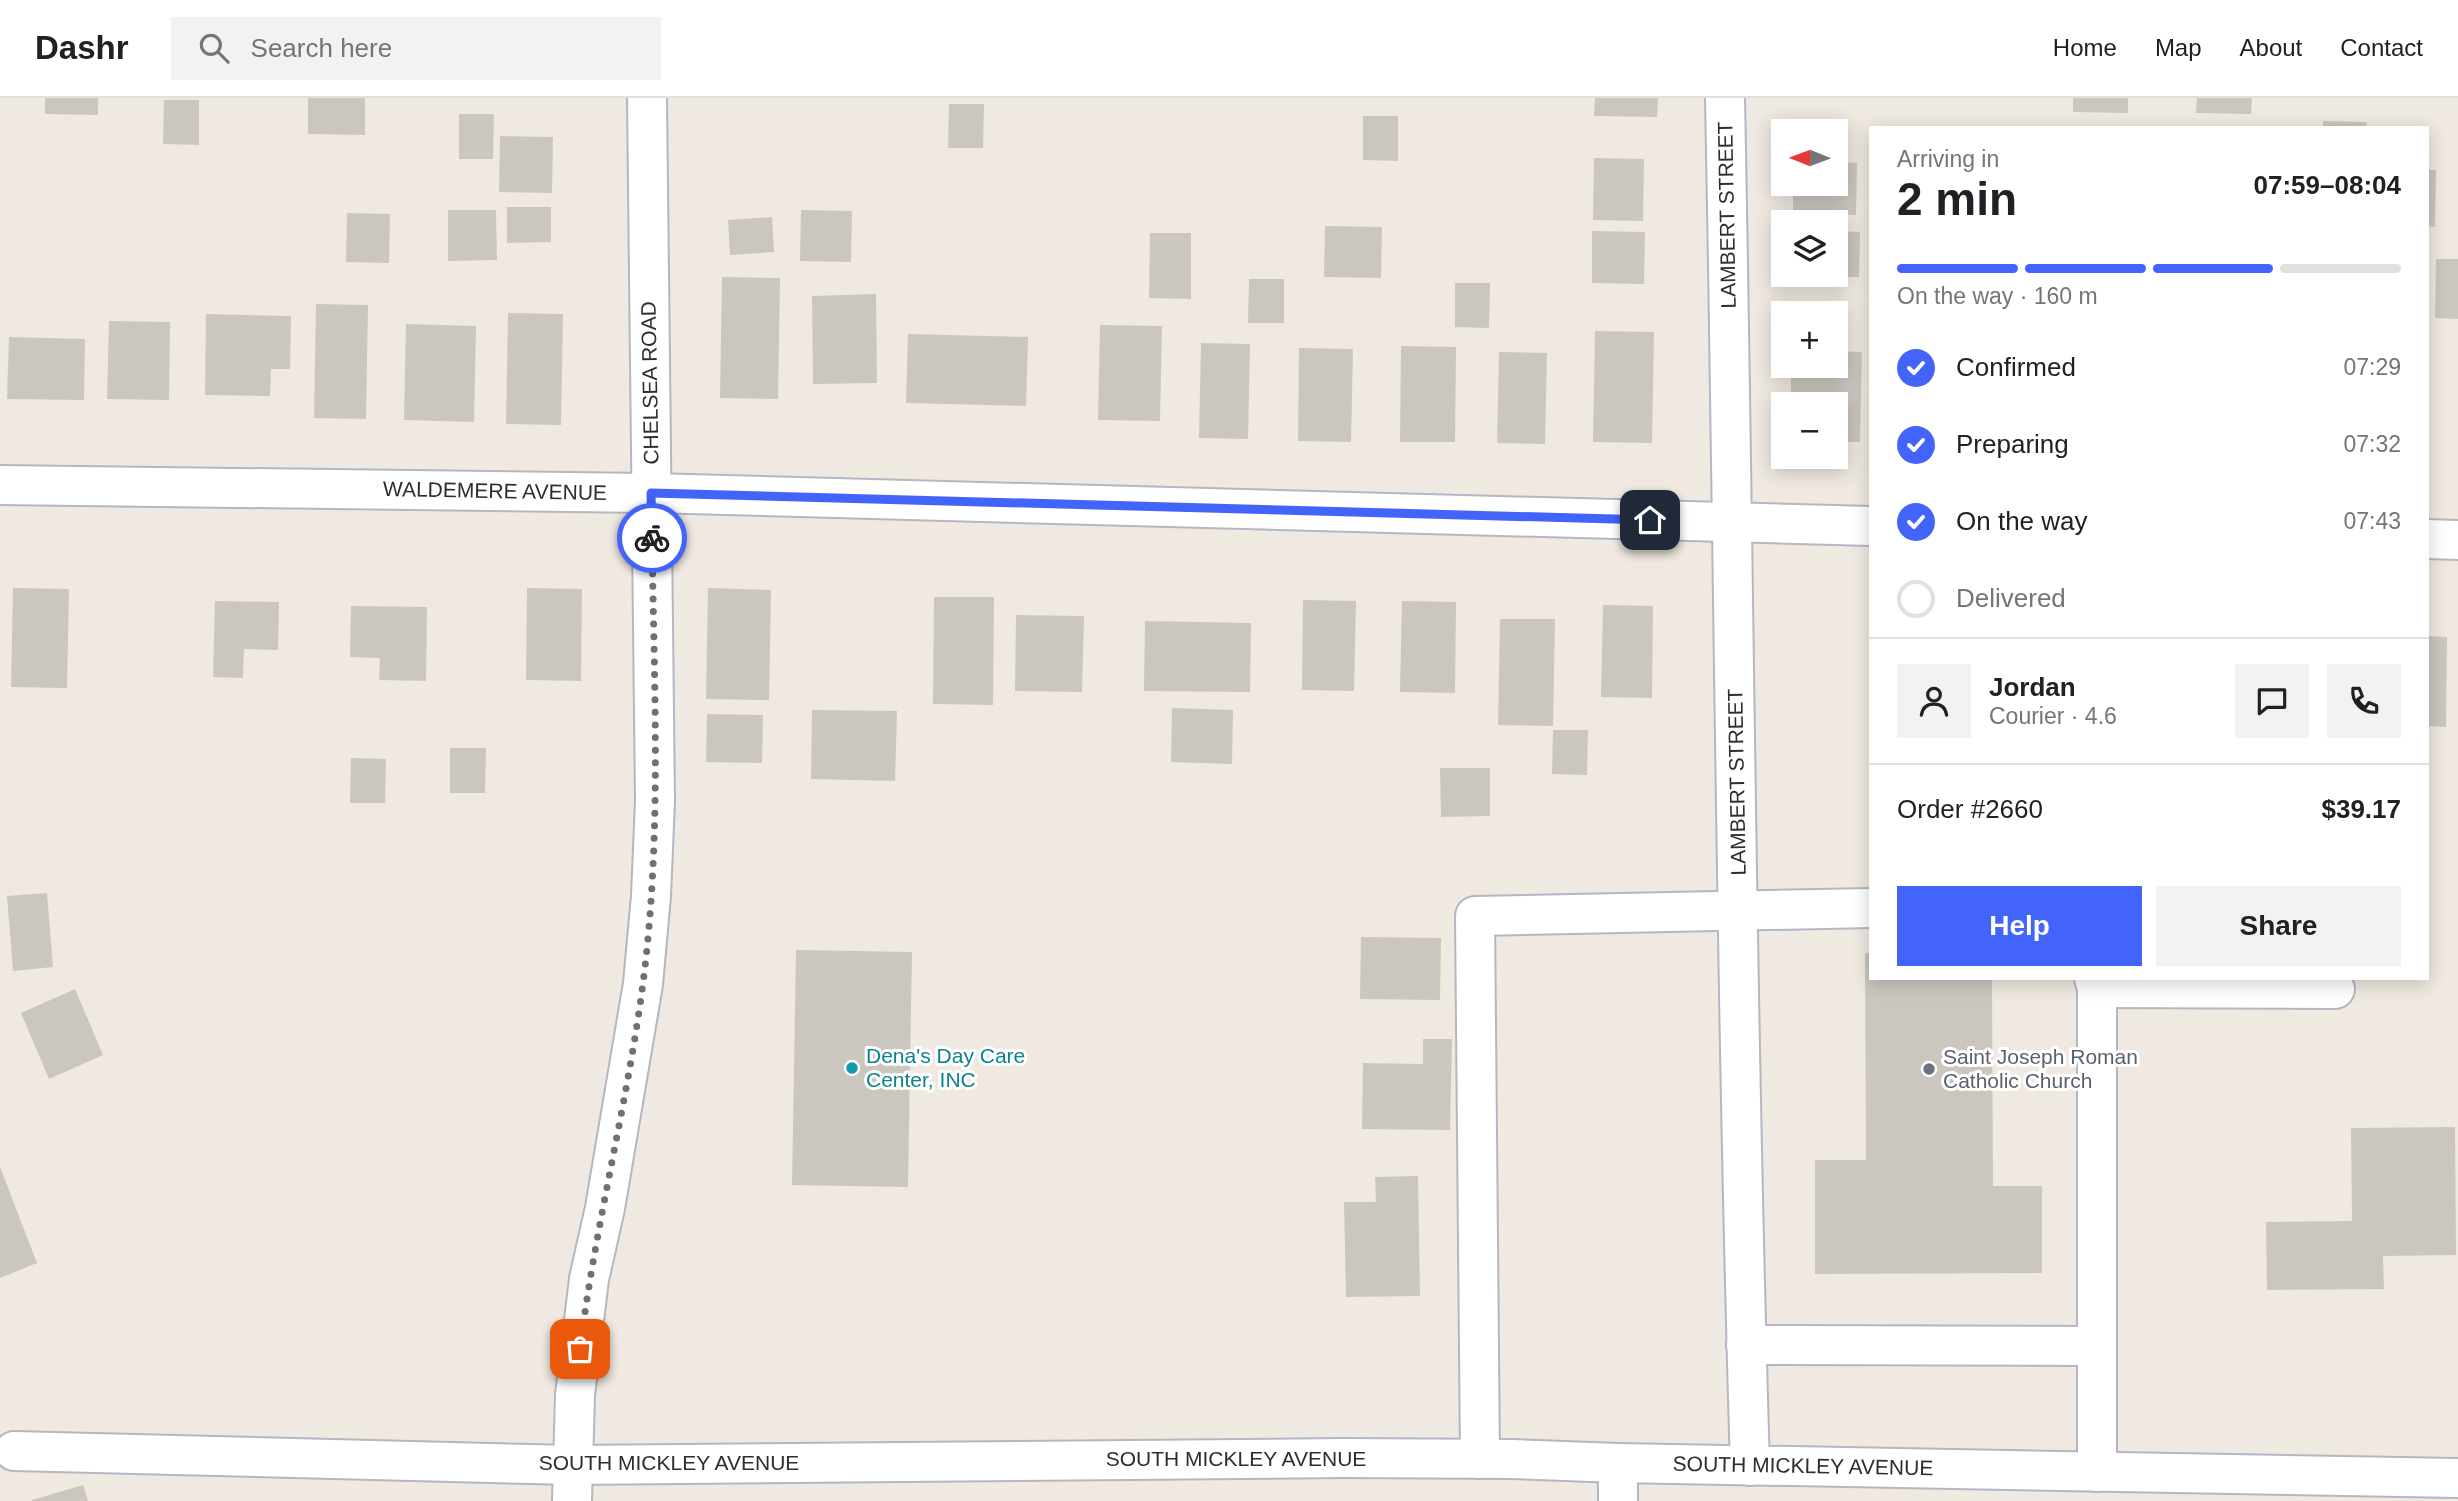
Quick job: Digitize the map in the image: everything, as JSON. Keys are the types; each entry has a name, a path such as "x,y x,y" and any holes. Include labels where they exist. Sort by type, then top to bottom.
{"street":[{"name":"CHELSEA ROAD","path":"572,1483 575,1395 589,1279 605,1208 641,996 652,896 654,788 647,98"},
{"name":"LAMBERT STREET","path":"1725,98 1733,523 1739,1107 1750,1465"},
{"name":"WALDEMERE AVENUE","path":"0,485 651,493 1869,526"},
{"path":"2429,539 2458,540"},
{"path":"1480,1459 1475,916 1869,908"},
{"path":"2097,1472 2095,983 2336,989"},
{"path":"1746,1345 2097,1346"},
{"name":"SOUTH MICKLEY AVENUE","path":"14,1451 572,1483 1330,1458 2458,1478"},
{"path":"1618,1463 1618,1501"}],"building":[{"path":"45,98 98,98 98,115 45,114"},
{"path":"308,98 365,98 365,135 308,134"},
{"path":"1595,98 1658,98 1657,117 1594,116"},
{"path":"2073,98 2128,98 2128,113 2073,112"},
{"path":"2197,98 2252,98 2251,114 2196,113"},
{"path":"164,100 199,100 199,145 163,144"},
{"path":"949,104 984,104 983,148 948,148"},
{"path":"459,114 494,114 493,159 459,159"},
{"path":"1363,116 1398,116 1398,161 1363,160"},
{"path":"2323,121 2367,122 2366,126 2323,126"},
{"path":"500,136 553,137 552,193 499,192"},
{"path":"1594,158 1644,159 1643,221 1593,220"},
{"path":"1848,163 1857,163 1856,215 1848,215 1848,210 1793,210 1793,196 1848,196"},
{"path":"2429,170 2436,170 2435,227 2429,226"},
{"path":"507,207 551,207 551,242 507,243"},
{"path":"448,210 496,210 497,260 448,261"},
{"path":"801,210 852,211 851,262 800,261"},
{"path":"347,213 390,214 389,263 346,262"},
{"path":"772,217 774,252 730,255 728,220"},
{"path":"1325,226 1382,227 1381,278 1324,277"},
{"path":"1592,231 1645,232 1644,284 1592,283"},
{"path":"1848,232 1860,232 1859,277 1848,277"},
{"path":"1150,233 1191,233 1191,299 1149,298"},
{"path":"2436,259 2458,259 2458,319 2435,318"},
{"path":"722,277 780,278 778,399 720,398"},
{"path":"1249,279 1284,279 1284,323 1248,323"},
{"path":"1455,283 1490,283 1489,328 1455,327"},
{"path":"876,294 877,383 813,384 812,296"},
{"path":"316,304 368,305 366,419 314,418"},
{"path":"508,313 563,314 561,425 506,424"},
{"path":"206,314 291,316 290,369 271,369 270,396 205,395"},
{"path":"109,321 170,322 169,400 107,399"},
{"path":"406,324 476,326 474,422 404,420"},
{"path":"1100,325 1162,326 1160,421 1098,420"},
{"path":"1595,331 1654,332 1652,443 1593,442"},
{"path":"908,334 1028,337 1026,406 906,403"},
{"path":"9,337 85,339 84,400 7,399"},
{"path":"1201,343 1250,344 1248,439 1199,438"},
{"path":"1401,346 1456,347 1455,442 1400,442"},
{"path":"1299,348 1353,349 1351,442 1298,441"},
{"path":"1848,351 1862,352 1860,442 1848,442 1848,392 1791,392 1791,378 1848,378"},
{"path":"1499,352 1547,353 1545,444 1497,443"},
{"path":"13,588 69,589 67,688 11,687"},
{"path":"527,588 582,589 581,681 526,680"},
{"path":"708,588 771,590 769,700 706,699"},
{"path":"934,597 994,597 993,705 933,704"},
{"path":"1303,600 1356,601 1354,691 1302,690"},
{"path":"215,601 279,602 278,650 244,649 243,678 213,677"},
{"path":"1402,601 1456,602 1455,693 1400,692"},
{"path":"1603,605 1653,606 1652,698 1601,697"},
{"path":"351,606 427,607 426,681 379,680 380,658 350,657"},
{"path":"1016,615 1084,616 1082,692 1015,691"},
{"path":"1500,619 1555,619 1553,726 1498,725"},
{"path":"1145,621 1251,623 1250,692 1144,691"},
{"path":"2429,636 2447,637 2446,727 2429,726"},
{"path":"1172,708 1233,710 1232,764 1171,762"},
{"path":"812,710 897,711 895,781 811,779"},
{"path":"707,714 763,715 762,763 706,762"},
{"path":"1553,730 1588,730 1587,775 1552,774"},
{"path":"450,748 486,748 485,793 450,793"},
{"path":"351,758 386,759 385,803 350,803"},
{"path":"1440,768 1490,768 1490,816 1441,817"},
{"path":"47,893 53,967 13,971 7,896"},
{"path":"1361,937 1441,938 1440,1000 1360,999"},
{"name":"Dena's Day Care Center, INC","path":"796,950 912,952 908,1187 792,1185"},
{"name":"Saint Joseph Roman Catholic Church","path":"1865,953 1869,953 1869,980 1992,980 1993,1186 2042,1186 2042,1273 1815,1274 1815,1160 1866,1160"},
{"path":"75,989 103,1055 49,1079 21,1013"},
{"path":"1423,1039 1452,1039 1450,1130 1362,1129 1363,1063 1423,1064"},
{"path":"2455,1127 2456,1255 2383,1256 2384,1289 2267,1290 2266,1222 2352,1221 2351,1128"},
{"path":"0,1167 37,1263 0,1278"},
{"path":"1418,1176 1420,1296 1346,1297 1344,1202 1376,1202 1375,1177"},
{"path":"83,1485 88,1501 32,1501 32,1500"}],"way so far":[{"path":"580,1349 589,1279 605,1208 643,984 652,896 652,538"}],"place":[{"name":"Dena's Day Care Center, INC","path":"852,1068"},
{"name":"Saint Joseph Roman Catholic Church","path":"1929,1069"}],"route":[{"path":"652,538 651,493 1650,520"}]}
